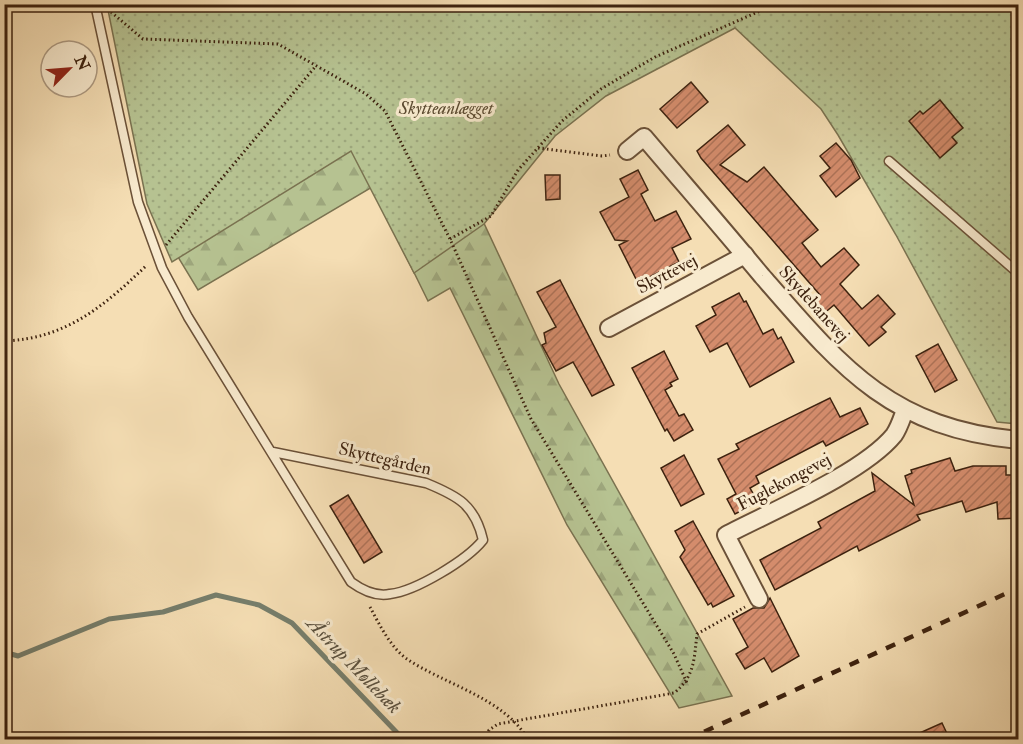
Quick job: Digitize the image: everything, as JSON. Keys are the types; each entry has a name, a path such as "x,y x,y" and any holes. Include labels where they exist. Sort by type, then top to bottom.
{"street":[{"name":"Skydebanevej","path":"627,151 644,137 825,348 863,382 905,410 945,426 987,437 1018,440"},
{"name":"Skyttevej","path":"609,328 745,255"},
{"name":"Fuglekongevej","path":"759,599 726,535 856,466 880,449 896,433 905,410"}],"lane":[{"path":"95,4 138,202 157,256 188,317 351,582 363,592"},
{"path":"889,161 1018,273"},
{"name":"Skyttegården","path":"273,452 426,483 449,492 468,506 479,521 483,540 475,551 417,586 389,595 363,592"}],"path":[{"path":"103,4 128,29 143,39 278,44 315,67 366,93 385,111 450,239 531,419 674,654 687,683"},
{"path":"450,239 491,216 518,170 562,121 601,89 655,57 776,4"},
{"path":"4,341 30,340 83,320 118,293 157,256 315,67"},
{"path":"538,148 602,156 627,151"},
{"path":"363,592 379,624 405,657 500,709 515,721 528,740"},
{"path":"486,740 486,734 498,724 674,693 687,683 694,664 697,634 759,599"}],"green space":[{"name":"Skytteanlægget","path":"107,5 1018,5 1018,424 997,422 896,235 821,109 735,28 606,96 555,136 484,224 414,273 351,151 172,262 147,204"},
{"path":"405,54 559,384 732,696 679,708 567,525 450,288 428,301 372,187 198,290 172,247"}],"building":[{"path":"691,82 708,102 677,128 660,109"},
{"path":"940,100 963,128 952,137 957,143 940,158 909,121 920,111 923,114"},
{"path":"728,125 745,145 720,165 747,182 764,167 818,230 802,243 821,267 844,248 859,265 840,284 862,309 878,295 895,314 881,327 886,332 869,346 834,305 822,315 812,303 820,295 701,158 697,151"},
{"path":"836,143 851,160 860,178 836,197 820,176 830,168 820,156"},
{"path":"638,170 648,190 641,194 655,221 676,211 691,239 672,248 679,262 638,283 619,245 627,241 615,240 600,212 629,197 620,179"},
{"path":"545,175 560,175 560,199 546,200"},
{"path":"560,280 614,385 592,396 573,362 556,371 542,345 546,343 544,333 556,327 537,292"},
{"path":"739,293 744,302 746,301 763,334 773,329 778,339 781,337 794,362 750,387 727,343 710,352 696,326 716,315 712,307"},
{"path":"938,344 957,380 935,392 916,356"},
{"path":"664,351 678,379 670,383 672,386 665,390 679,416 684,414 693,430 674,441 667,429 665,431 632,368"},
{"path":"830,398 840,417 860,408 868,424 826,446 823,441 756,476 759,483 750,488 758,502 735,514 727,499 736,494 718,459 739,449 736,444"},
{"path":"684,455 704,494 681,506 661,468"},
{"path":"950,458 955,471 973,466 1006,466 1006,475 1018,475 1018,518 998,519 997,502 966,512 962,501 917,515 920,520 859,551 857,546 775,590 760,560 821,528 818,522 875,491 872,473 914,505 905,476 912,473 911,470"},
{"path":"348,495 382,552 364,563 330,506"},
{"path":"693,521 734,596 713,607 711,603 708,605 680,557 685,550 675,531"},
{"path":"770,598 799,656 772,672 764,658 745,669 736,654 748,647 733,619 753,608 764,608"},
{"path":"942,723 950,740 904,740"}],"waterway":[{"name":"Åstrup Møllebæk","path":"4,652 18,656 109,619 163,612 216,595 259,605 292,623 404,740"}],"railway":[{"path":"686,740 1018,588"}]}
